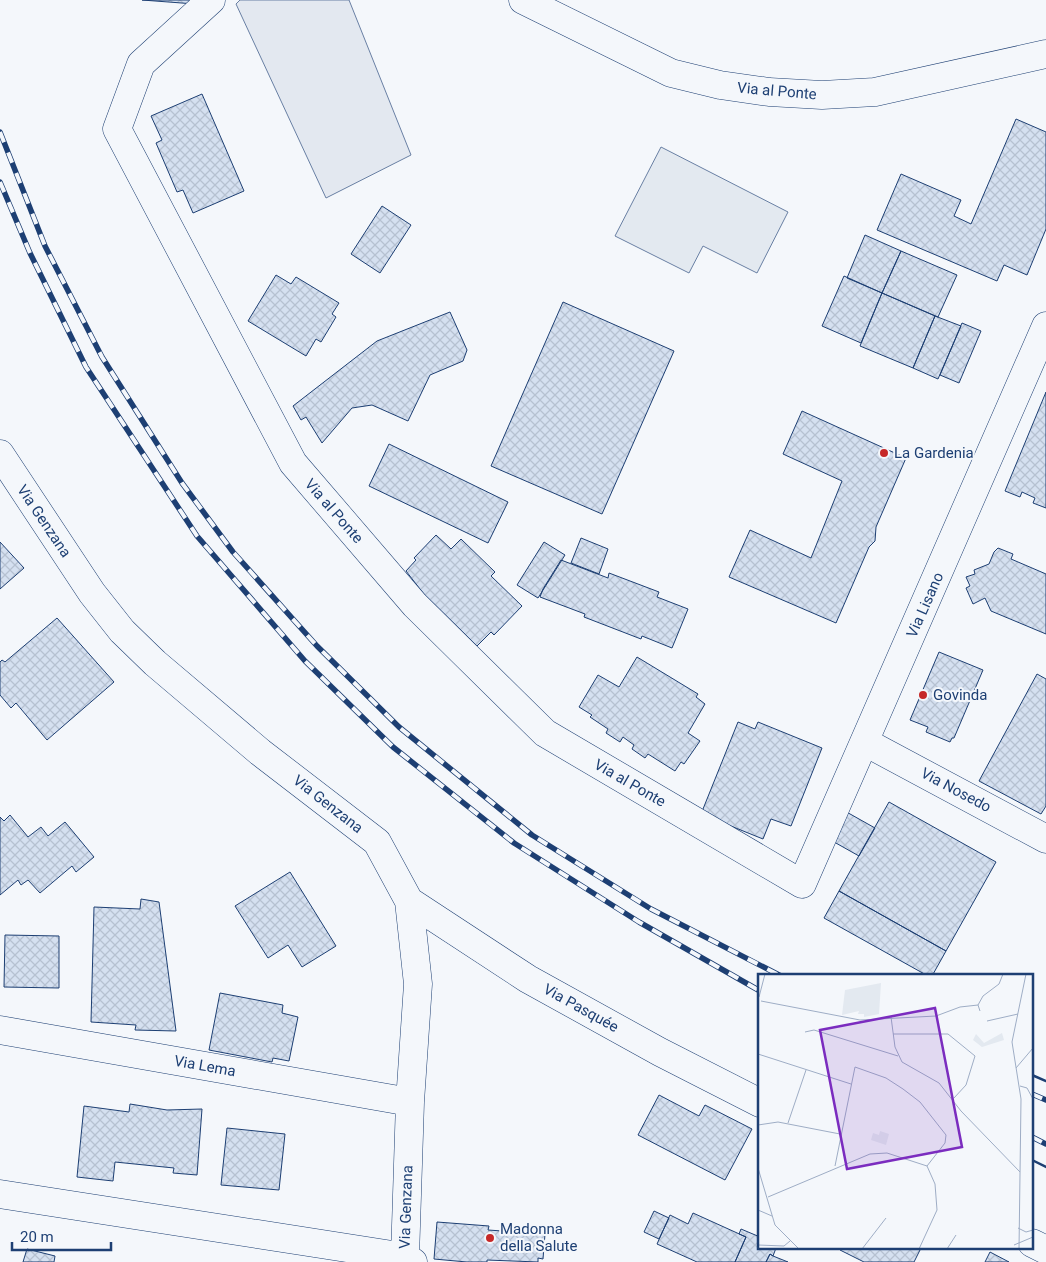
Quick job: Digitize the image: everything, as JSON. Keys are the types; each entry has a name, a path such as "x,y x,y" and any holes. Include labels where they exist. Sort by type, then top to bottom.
{"street":[{"name":"Via al Ponte","path":"211,0 141,64 117,128 293,462 415,605 545,733 802,884"},
{"name":"Via al Ponte","path":"523,0 672,73 720,85 769,92 822,95 875,92 1046,54"},
{"name":"Via Lisano","path":"802,884 1046,326"},
{"name":"Via Genzana","path":"0,454 92,593 122,631 155,663 253,745 377,842 409,901 418,984 410,1102 409,1260"},
{"name":"Via Nosedo","path":"865,742 1046,839"},
{"name":"Via Pasquée","path":"409,901 528,979 660,1052 758,1102"},
{"name":"Via Lema","path":"0,1030 410,1102"},
{"path":"0,1194 409,1260"},
{"path":"1034,1244 1046,1250"}],"shaded area":[{"path":"240,0 349,0 411,155 326,198 236,4"},
{"path":"661,147 788,212 757,273 703,246 689,273 615,236"}],"building":[{"path":"142,0 200,0 195,4"},
{"path":"202,94 244,191 193,213 183,190 177,192 156,143 162,140 151,116"},
{"path":"1016,119 1046,132 1046,229 1027,275 1004,265 997,281 877,230 901,174 961,200 954,216 971,224"},
{"path":"382,206 411,225 380,273 351,254"},
{"path":"865,235 901,251 882,293 847,278"},
{"path":"901,251 957,275 938,317 882,293"},
{"path":"276,275 291,284 296,277 339,303 332,314 336,317 321,342 316,339 306,356 248,321"},
{"path":"844,276 882,293 861,343 822,326"},
{"path":"882,293 935,316 913,368 860,346"},
{"path":"563,302 674,351 602,514 491,466"},
{"path":"450,312 467,350 463,361 430,375 408,421 372,405 352,408 322,443 306,417 301,420 293,406 377,341"},
{"path":"935,316 961,326 938,379 913,368"},
{"path":"962,323 981,331 959,383 940,375"},
{"path":"1046,392 1046,508 1033,503 1035,498 1022,492 1020,497 1005,491"},
{"path":"802,411 906,458 876,527 875,541 869,547 836,623 729,577 750,530 811,558 842,481 783,454"},
{"path":"389,444 508,502 488,543 369,486"},
{"path":"436,535 451,549 461,539 495,572 491,576 522,606 494,635 491,632 477,646 423,593 406,571 416,560 414,558"},
{"path":"581,538 608,549 599,574 571,563"},
{"path":"0,542 24,568 0,589"},
{"path":"544,542 565,555 538,598 517,585"},
{"path":"998,548 1013,554 1011,559 1046,574 1046,634 991,611 985,598 973,604 966,588 970,586 966,577 975,574 974,570 989,564 994,552"},
{"path":"561,560 608,578 609,573 659,592 657,597 688,609 672,648 642,636 641,639 584,617 585,614 540,597"},
{"path":"57,618 114,682 47,740 16,703 11,708 0,695 0,662 2,660 5,662"},
{"path":"939,652 983,670 954,738 950,742 926,732 928,727 910,720"},
{"path":"637,657 698,694 696,697 705,704 688,733 700,741 684,764 681,762 675,771 648,754 645,758 632,749 634,745 623,737 620,742 606,733 608,729 579,707 598,675 619,687"},
{"path":"1037,674 1046,679 1046,806 1041,814 979,781"},
{"path":"738,722 755,729 758,722 822,748 791,826 771,819 763,839 701,814"},
{"path":"889,802 996,862 946,951 839,891"},
{"path":"843,810 875,828 859,856 827,838"},
{"path":"10,815 28,837 41,827 48,836 65,822 94,857 76,872 72,866 40,893 28,880 21,885 18,880 0,895 0,817 4,821"},
{"path":"290,872 336,946 302,967 288,945 268,958 235,906"},
{"path":"839,891 946,951 933,974 924,974 824,918"},
{"path":"141,899 159,902 176,1031 135,1030 136,1025 91,1022 94,907 140,909"},
{"path":"5,935 59,936 59,988 4,987"},
{"path":"220,993 283,1005 282,1013 298,1017 289,1061 273,1058 272,1062 209,1050"},
{"path":"659,1095 699,1116 705,1105 752,1129 725,1180 638,1135"},
{"path":"130,1104 167,1110 202,1109 197,1175 173,1173 174,1168 115,1162 113,1181 77,1177 84,1106 129,1112"},
{"path":"227,1128 285,1134 279,1190 221,1185"},
{"path":"654,1211 669,1218 659,1239 644,1232"},
{"path":"693,1213 746,1237 735,1262 697,1262 657,1244 670,1215 688,1224"},
{"name":"Madonna della Salute","path":"437,1222 489,1226 488,1230 545,1234 543,1259 538,1258 538,1262 487,1260 487,1262 467,1262 434,1259"},
{"path":"741,1229 758,1236 758,1250 775,1250 773,1256 770,1254 766,1262 735,1262 746,1237 739,1234"},
{"path":"27,1249 55,1256 54,1262 23,1262"},
{"path":"840,1250 920,1250 914,1262 864,1262"},
{"path":"990,1252 1009,1262 985,1262"},
{"path":"770,1254 773,1256 788,1262 766,1262"}],"railway":[{"path":"0,132 45,246 102,357 182,483 233,552 317,646 399,727 532,835 651,909 777,974"},
{"path":"0,182 30,253 86,367 197,536 305,661 393,747 514,843 639,922 758,990"},
{"path":"1034,1095 1046,1100"},
{"path":"1034,1138 1046,1144"}],"wall":[{"path":"1034,1076 1046,1081"},
{"path":"1034,1161 1046,1167"}],"place":[{"name":"La Gardenia","path":"884,453"},
{"name":"Govinda","path":"923,695"},
{"name":"Madonna della Salute","path":"490,1238"}]}
